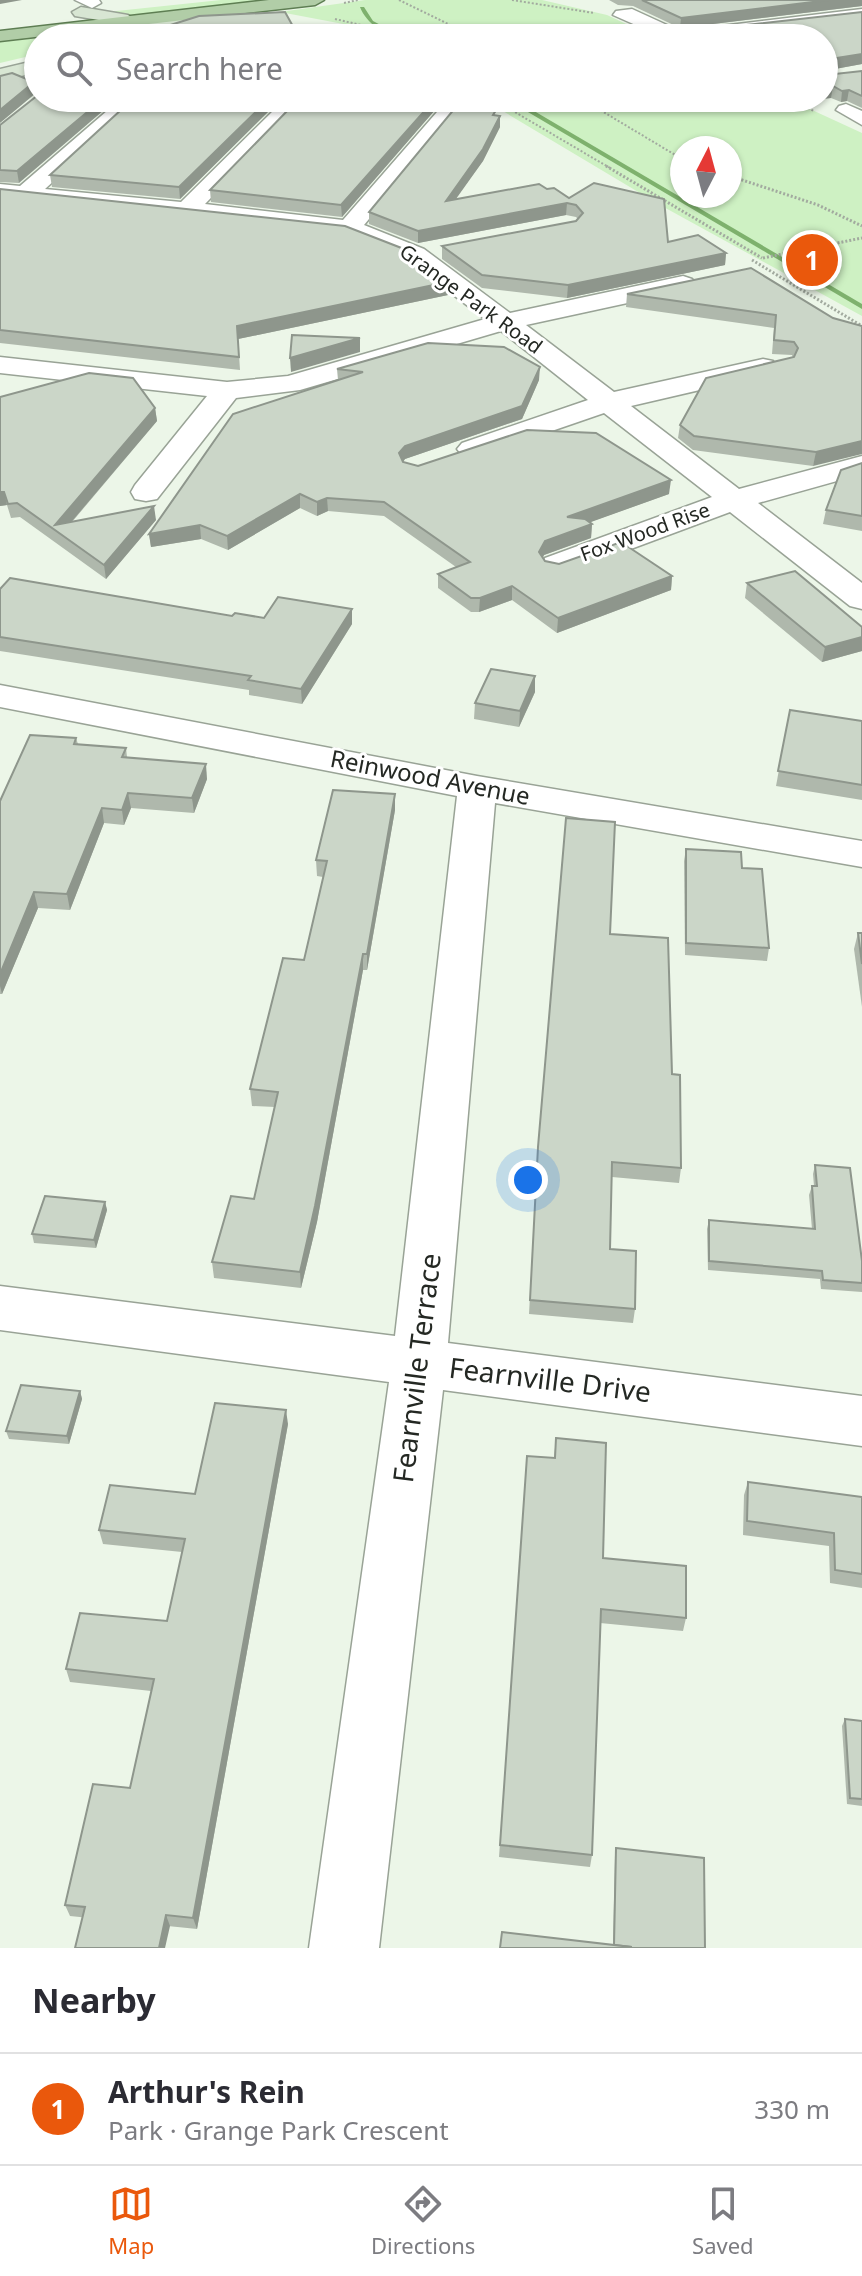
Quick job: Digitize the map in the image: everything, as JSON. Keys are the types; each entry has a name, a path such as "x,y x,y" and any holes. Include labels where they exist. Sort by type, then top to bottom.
{"main road":[{"path":"138,24 195,0"},
{"path":"147,24 182,16 303,1"},
{"path":"0,21 84,11 118,24"},
{"path":"40,24 84,11"},
{"path":"0,36 24,29"}],"street":[{"path":"84,11 118,24"},
{"path":"622,15 632,14 651,24"},
{"path":"785,24 862,14"},
{"path":"0,75 24,65"},
{"path":"13,193 116,112"},
{"path":"187,209 282,113"},
{"path":"349,228 444,116"},
{"name":"Grange Park Road","path":"13,193 349,228 415,254 862,599"},
{"path":"415,254 446,249"},
{"path":"0,391 12,367 227,390 290,384 505,322 755,263"},
{"path":"446,458 609,402 779,363"},
{"path":"146,492 227,390"},
{"name":"Fox Wood Rise","path":"557,565 733,500 862,465"},
{"name":"Reinwood Avenue","path":"0,696 477,788 862,854"},
{"name":"Fearnville Terrace","path":"344,1948 419,1363 477,788"},
{"name":"Fearnville Drive","path":"0,1308 862,1421"}],"path":[{"path":"399,0 448,24"},
{"path":"512,0 593,13"},
{"path":"513,112 862,326"},
{"path":"603,112 670,152"},
{"path":"742,180 818,205 862,226"},
{"path":"755,263 862,238"}],"green space":[{"path":"221,0 285,0 132,18 107,12"},
{"path":"365,0 542,0 607,15 626,24 343,24 280,12"},
{"path":"24,39 24,57 0,63 0,42"},
{"path":"504,112 816,112 862,133 862,316 660,205"}],"building":[{"path":"642,0 829,0 681,18"},
{"path":"285,12 292,24 174,24 199,16"},
{"path":"862,12 862,54 838,58 838,24 756,24"},
{"path":"862,71 862,96 838,89 838,74"},
{"path":"12,73 24,78 24,90 0,110 0,76"},
{"path":"24,106 24,112 87,112 17,171 0,170 0,125"},
{"path":"119,112 256,112 179,187 50,175"},
{"path":"286,112 423,112 341,205 210,190"},
{"path":"452,112 495,112 493,115 500,116 483,149 446,201 539,184 547,189 554,188 569,198 594,183 664,199 668,242 698,235 726,253 568,285 482,275 442,246 576,221 583,213 576,205 567,203 418,231 369,212"},
{"path":"0,189 345,226 404,249 448,282 237,326 239,357 0,330"},
{"path":"751,268 833,318 862,326 862,441 816,452 694,436 680,425 706,378 794,357 798,348 794,342 774,340 776,315 627,294"},
{"path":"292,335 360,338 290,358"},
{"path":"428,343 504,347 540,367 522,406 405,446 399,453 403,462 418,466 527,430 596,433 671,480 567,517 585,519 592,524 545,541 539,552 545,561 559,564 621,542 672,576 558,618 512,586 480,598 471,598 438,574 470,562 384,502 327,498 317,502 300,494 227,536 200,525 149,534 233,414 363,372 337,369"},
{"path":"89,373 133,378 155,408 55,525 154,506 104,565 17,503 8,504 4,492 0,492 0,397"},
{"path":"862,463 862,516 826,510 841,470"},
{"path":"795,571 862,627 862,637 825,647 747,583"},
{"path":"10,578 232,616 235,613 264,618 278,597 352,609 301,689 248,680 251,676 0,637 0,589"},
{"path":"491,669 535,676 520,711 475,703"},
{"path":"790,710 862,721 862,785 778,771"},
{"path":"30,735 76,738 74,744 126,748 122,757 206,764 192,798 128,793 122,810 102,808 67,894 34,892 0,974 0,801"},
{"path":"333,790 395,794 367,954 363,954 300,1272 212,1262 231,1196 254,1199 278,1092 250,1089 283,958 304,960 327,861 316,860"},
{"path":"566,818 615,822 610,934 668,938 672,1074 680,1075 681,1168 612,1162 610,1249 636,1251 635,1309 530,1300 538,1147"},
{"path":"686,849 741,852 742,868 762,869 769,948 686,943"},
{"path":"858,933 862,933 862,964"},
{"path":"815,1165 850,1168 862,1283 823,1280 822,1271 709,1261 709,1220 815,1229 812,1186 817,1186"},
{"path":"45,1196 105,1202 94,1240 32,1234"},
{"path":"21,1385 80,1391 67,1436 6,1431"},
{"path":"215,1403 286,1410 193,1918 166,1915 159,1948 75,1948 85,1907 65,1905 93,1784 130,1788 154,1679 66,1669 80,1613 167,1621 185,1539 99,1530 110,1485 195,1494"},
{"path":"556,1438 606,1443 603,1558 686,1566 686,1618 601,1609 592,1855 500,1845 527,1456 555,1458"},
{"path":"748,1482 862,1497 862,1574 835,1570 834,1533 747,1521"},
{"path":"845,1719 862,1721 862,1799 850,1798"},
{"path":"616,1848 704,1858 705,1948 631,1948 614,1945"},
{"path":"502,1932 631,1947 631,1948 500,1948"}],"waterway":[{"path":"362,8 375,24"},
{"path":"531,112 862,307"}],"place":[{"name":"Arthur's Rein","path":"812,260"}]}
